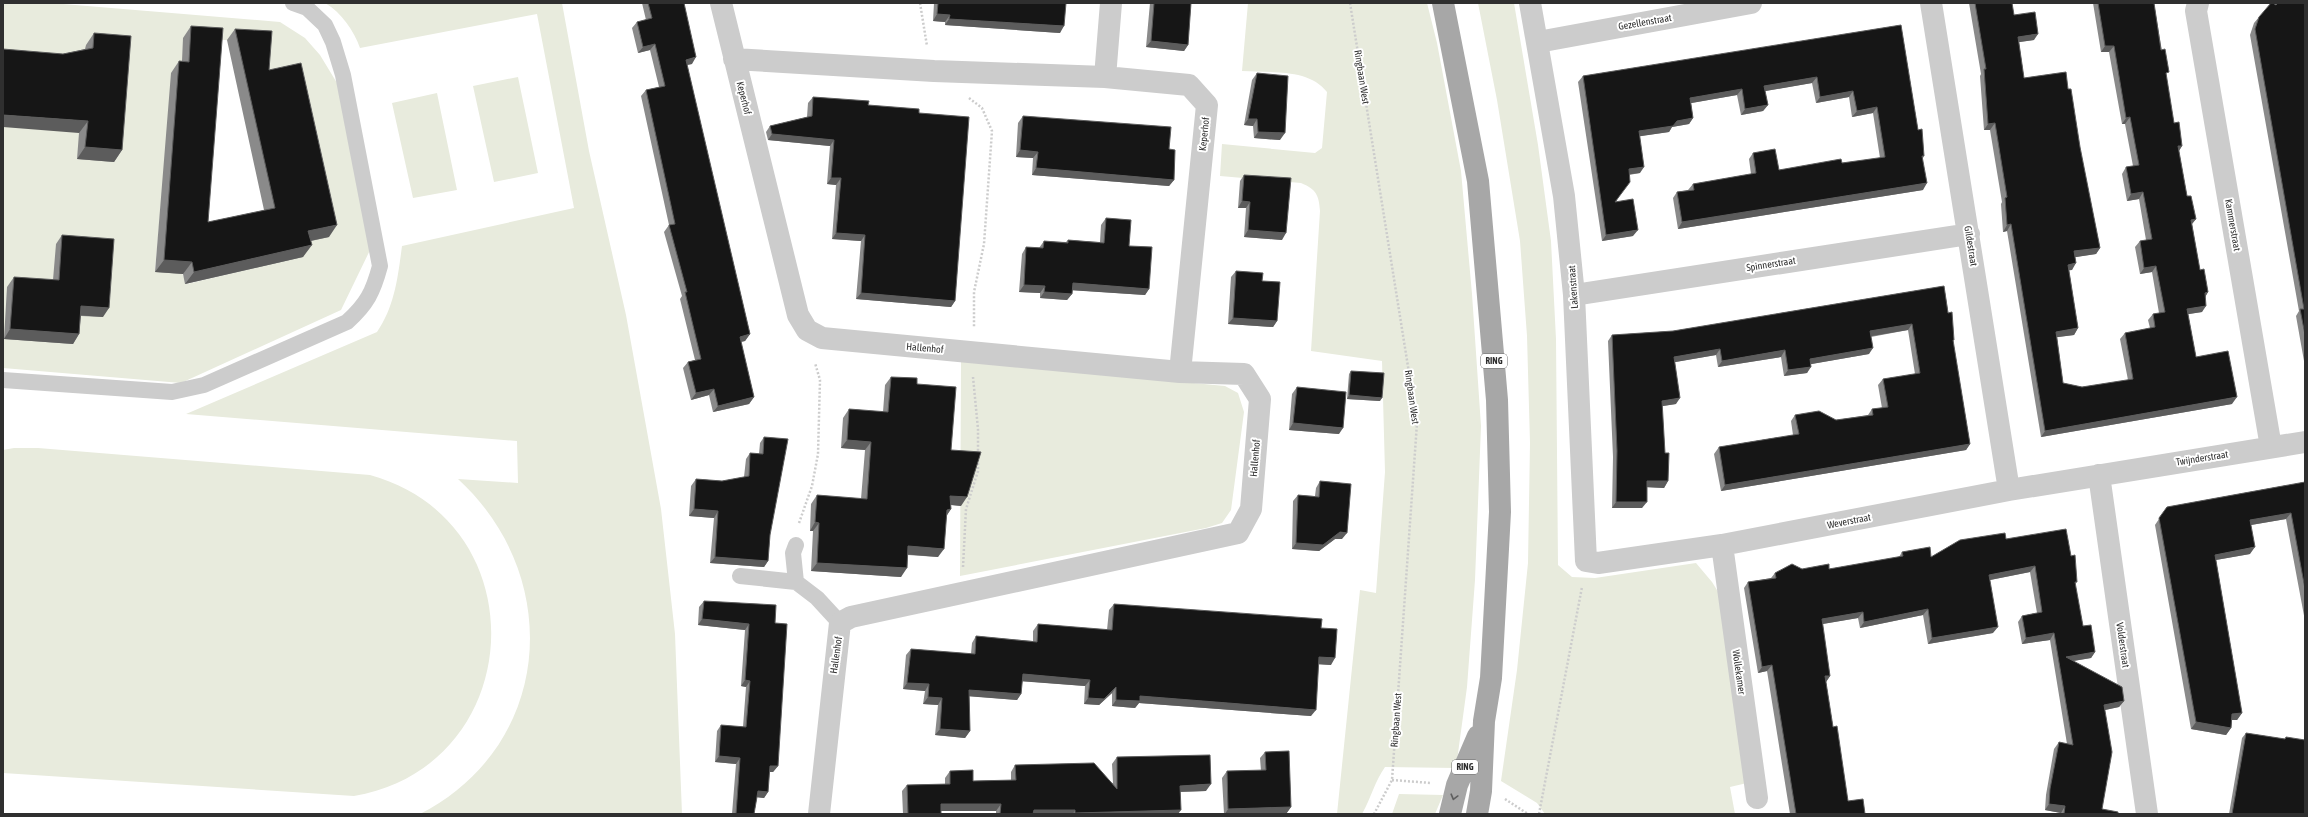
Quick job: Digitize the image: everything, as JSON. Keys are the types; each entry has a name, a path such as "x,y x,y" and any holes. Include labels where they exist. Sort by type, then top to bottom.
{"main road":[{"name":"RING","path":"1443,3 1478,181 1497,400 1500,512 1491,678 1484,722 1481,791 1477,814"},
{"name":"RING","path":"1450,814 1457,786 1484,722"}],"street":[{"path":"721,3 734,59"},
{"path":"1105,77 1111,3"},
{"name":"Lakenstraat","path":"1530,3 1564,196 1574,295 1592,562"},
{"name":"Gezellenstraat","path":"1538,42 1751,3"},
{"name":"Gildestraat","path":"1931,3 2009,490"},
{"name":"Kammerstraat","path":"2198,3 2196,11 2271,447"},
{"name":"Keperhof","path":"807,330 798,315 734,59 934,71 1105,77 1188,85 1207,105 1180,372"},
{"name":"Spinnerstraat","path":"1574,295 1969,234"},
{"name":"Hallenhof","path":"807,330 822,338 1180,372 1244,374 1260,399 1251,508 1238,533 851,617 840,623 819,814"},
{"name":"Twijnderstraat","path":"2099,475 2305,442"},
{"name":"Weverstraat","path":"1592,562 1722,545 2009,490 2099,475"},
{"name":"Volderstraat","path":"2099,475 2147,814"},
{"name":"Wollekamer","path":"1722,545 1757,798"}],"lane":[{"path":"3,380 172,392 204,386 347,322 364,306 374,287 380,266 343,75 333,42 325,25 308,8 293,3"},
{"path":"796,545 793,553 796,582"},
{"path":"740,576 796,582 817,598 840,623"}],"path":[{"path":"920,3 928,56 934,71"},
{"name":"Ringbaan West","path":"1350,3 1417,423 1392,780 1374,814"},
{"path":"963,593 966,509 978,471 978,429 973,380 974,292 984,244 992,131 982,108 967,96"},
{"path":"796,545 799,524 812,486 818,454 820,380 807,330"},
{"path":"1539,814 1580,604 1592,562"}],"shaded area":[{"path":"3,3 51,3 280,22 305,38 320,55 337,83 371,248 341,310 181,383 3,368","holes":["186,37 264,43 261,80 304,256 187,284 182,273 155,270 173,73 183,74"]},
{"path":"325,3 562,3 589,151 626,315 661,509 675,634 682,814 420,814 464,784 497,747 519,704 529,658 528,610 516,563 493,519 458,479 518,483 517,441 186,414 377,332 392,301 402,246 574,208 537,14 360,48 347,23 337,12"},
{"path":"1248,3 1427,3 1437,43 1461,171 1472,294 1481,426 1475,580 1467,687 1456,768 1385,767 1378,778 1362,814 1337,814 1360,590 1376,593 1385,472 1382,361 1311,351 1320,211 1316,193 1301,183 1220,176 1222,144 1315,153 1322,148 1327,92 1319,84 1300,75 1276,72 1242,71"},
{"path":"1478,3 1514,3 1538,145 1551,241 1556,339 1558,565 1572,577 1595,578 1696,563 1712,582 1722,598 1747,783 1730,787 1735,814 1545,814 1537,803 1501,781 1517,670 1528,563 1530,443 1527,336 1520,241 1497,100"},
{"path":"518,77 538,173 494,182 473,86"},
{"path":"437,93 457,190 413,198 392,103"},
{"path":"961,361 1225,386 1238,393 1244,412 1231,510 1222,523 1206,528 960,576"},
{"path":"14,448 38,448 370,475 425,501 464,541 486,589 491,642 480,694 454,740 412,776 354,796 3,773 3,450"},
{"path":"1399,794 1443,795 1435,814 1392,814"}],"building":[{"path":"648,3 684,3 696,57 686,60 750,334 740,337 754,397 718,406 714,389 696,393 688,362 701,359 685,292 687,292 669,225 675,224 646,90 665,86 655,44 643,47 637,22 652,18"},
{"path":"938,3 1066,3 1064,26 949,19 950,15 937,14"},
{"path":"1154,3 1191,3 1188,45 1151,41"},
{"path":"1975,3 2012,3 2014,15 2035,12 2038,34 2018,37 2024,78 2066,72 2068,89 2071,89 2080,147 2100,248 2074,251 2076,263 2068,265 2078,328 2056,332 2063,383 2082,387 2133,379 2125,333 2155,327 2153,314 2165,312 2156,266 2144,268 2140,241 2152,239 2143,192 2131,194 2126,167 2139,165 2130,117 2126,118 2114,46 2105,46 2098,3 2154,3 2161,50 2165,49 2169,72 2166,73 2174,123 2179,122 2182,146 2178,146 2187,196 2191,196 2196,219 2191,220 2200,270 2204,269 2208,292 2205,293 2206,306 2187,309 2196,357 2228,351 2237,397 2045,431 2011,224 2007,225 2005,198 2007,197 1995,123 1988,124 1984,69 1986,69"},
{"path":"2271,3 2276,5 2278,3 2305,3 2305,335 2300,309 2304,309 2255,29 2259,17"},
{"path":"1901,25 1918,130 1922,129 1924,156 1922,156 1927,183 1682,222 1677,192 1694,190 1693,184 1756,173 1753,153 1775,149 1779,170 1841,159 1842,163 1885,157 1877,107 1857,111 1853,91 1820,97 1817,77 1764,86 1768,105 1745,109 1742,89 1690,98 1693,118 1677,121 1673,126 1639,131 1644,167 1629,169 1630,182 1615,202 1633,199 1638,230 1606,235 1583,76"},
{"path":"191,26 223,28 208,222 275,208 235,29 272,31 269,70 301,63 337,225 308,231 312,245 194,272 192,262 164,260 179,61 189,62"},
{"path":"94,33 131,36 122,150 85,147 88,121 3,115 3,49 63,54 93,48"},
{"path":"1257,73 1288,76 1285,133 1258,132 1257,119 1248,119"},
{"path":"813,97 869,101 868,105 919,109 919,113 969,117 955,301 861,293 865,235 836,233 841,178 831,178 834,140 772,134 770,126 812,116"},
{"path":"1023,116 1171,127 1169,149 1175,150 1174,180 1036,168 1038,152 1020,150"},
{"path":"1244,175 1291,178 1286,233 1248,230 1250,202 1242,201"},
{"path":"1106,218 1131,220 1129,246 1152,247 1149,289 1073,283 1072,294 1044,292 1045,286 1024,285 1026,247 1043,248 1044,241 1068,243 1068,240 1104,243"},
{"path":"62,235 114,239 109,308 81,306 79,334 10,329 14,277 59,280"},
{"path":"1236,271 1263,273 1262,281 1280,282 1277,321 1233,318"},
{"path":"1944,286 1948,313 1952,312 1953,340 1970,444 1725,485 1719,447 1799,434 1795,415 1819,411 1836,420 1873,415 1872,409 1888,407 1883,379 1920,373 1912,324 1870,331 1873,348 1810,359 1811,367 1788,370 1785,350 1722,361 1720,349 1674,357 1680,398 1662,401 1665,453 1669,453 1668,481 1647,481 1647,502 1616,502 1617,451 1612,335 1673,331"},
{"path":"1351,371 1384,373 1382,398 1349,395"},
{"path":"891,377 917,378 917,384 956,387 951,450 981,452 967,497 950,496 951,509 947,510 944,549 908,546 907,568 817,563 819,523 815,522 817,495 867,499 871,442 847,440 849,409 888,412"},
{"path":"1297,387 1346,392 1343,428 1293,423"},
{"path":"764,437 788,439 770,535 768,561 715,557 718,511 694,509 696,479 722,481 749,476 750,453 763,454"},
{"path":"1320,481 1351,484 1347,533 1340,532 1323,545 1296,543 1298,495 1319,497"},
{"path":"2305,482 2305,589 2291,513 2250,520 2255,547 2215,555 2242,713 2232,714 2231,728 2196,722 2159,518 2167,507"},
{"path":"2066,529 2071,556 2075,555 2077,582 2075,582 2083,626 2091,625 2095,652 2066,657 2122,687 2124,701 2104,705 2112,752 2102,809 2118,812 2118,814 2064,814 2065,806 2049,804 2050,789 2059,742 2073,745 2054,633 2026,638 2022,616 2042,612 2035,566 1989,575 1998,627 1932,638 1928,609 1864,622 1863,612 1822,619 1830,676 1825,676 1833,727 1837,726 1848,801 1863,799 1865,814 1796,814 1772,665 1762,667 1748,582 1776,578 1775,573 1792,564 1802,569 1829,564 1829,569 1903,556 1902,552 1930,547 1931,557 1960,540 2005,533 2006,539"},
{"path":"704,601 776,605 775,623 787,624 778,766 770,766 768,792 758,791 754,814 736,814 740,758 719,756 721,725 746,727 750,681 745,680 749,624 702,619"},
{"path":"1114,604 1322,619 1321,628 1337,629 1335,658 1319,657 1316,710 1140,696 1140,701 1116,700 1116,687 1104,699 1088,698 1090,680 1023,674 1021,694 969,690 970,731 940,729 942,698 928,697 929,684 907,683 911,649 975,654 976,636 1037,642 1038,624 1112,630"},
{"path":"2246,733 2285,739 2286,737 2305,740 2305,814 2232,814"},
{"path":"1289,751 1291,807 1228,809 1227,771 1266,770 1265,752"},
{"path":"1210,755 1211,784 1180,786 1181,810 1075,813 1075,810 1034,810 1033,814 1000,814 1001,804 941,804 941,814 908,814 907,785 950,784 950,771 973,770 973,781 1016,780 1015,765 1094,763 1117,789 1117,757"}]}
